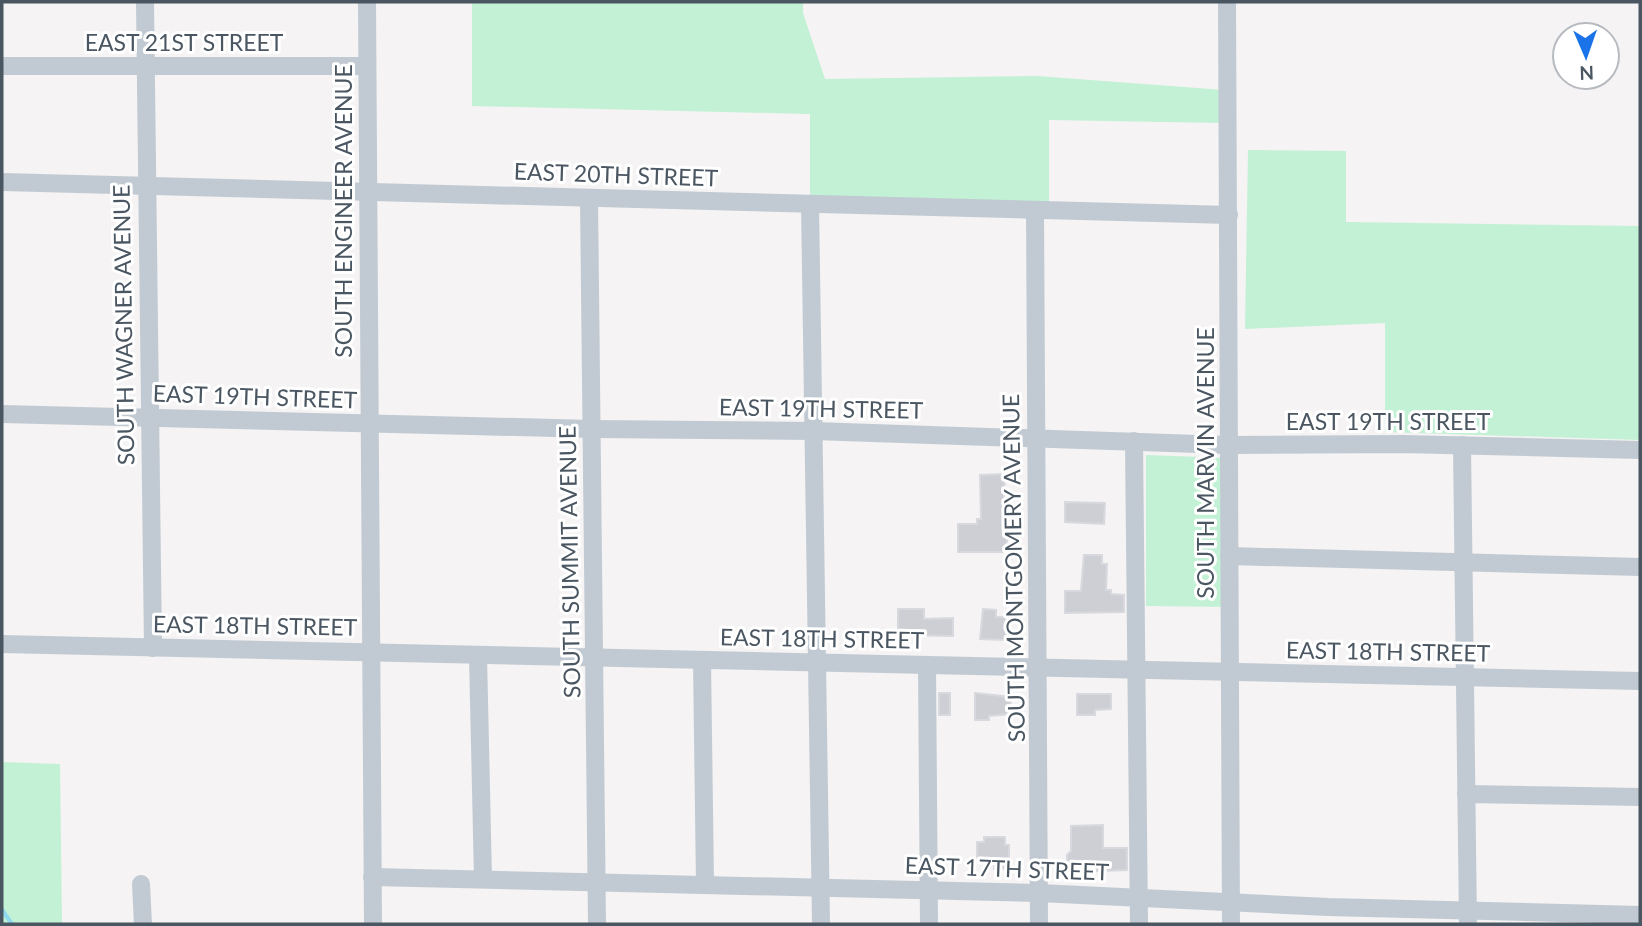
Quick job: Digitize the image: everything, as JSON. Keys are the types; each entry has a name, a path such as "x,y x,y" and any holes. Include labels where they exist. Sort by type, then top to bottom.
{"street":[{"name":"SOUTH WAGNER AVENUE","path":"145,2 145,186 153,648"},
{"name":"SOUTH ENGINEER AVENUE","path":"367,2 366,192 373,924"},
{"name":"SOUTH MARVIN AVENUE","path":"1227,2 1231,924"},
{"name":"EAST 21ST STREET","path":"2,66 367,66"},
{"name":"EAST 20TH STREET","path":"2,182 1229,215"},
{"name":"SOUTH SUMMIT AVENUE","path":"589,198 597,924"},
{"path":"810,204 821,924"},
{"name":"SOUTH MONTGOMERY AVENUE","path":"1035,211 1035,437 1040,668 1039,924"},
{"name":"EAST 19TH STREET","path":"2,414 592,429 814,430 1227,445 1462,445 1640,450"},
{"path":"1134,441 1139,924"},
{"path":"1462,445 1468,918"},
{"path":"1229,556 1640,567"},
{"name":"EAST 18TH STREET","path":"2,644 1640,681"},
{"path":"478,655 482,880"},
{"path":"702,660 705,885"},
{"path":"927,665 929,924"},
{"path":"1466,794 1640,797"},
{"name":"EAST 17TH STREET","path":"372,877 1039,893 1230,902 1468,918 1640,915"},
{"path":"141,884 143,924"}],"green space":[{"path":"472,2 803,2 803,13 825,79 1037,76 1224,90 1223,123 1049,120 1049,209 813,200 810,193 810,114 472,106"},
{"path":"1248,150 1346,151 1346,222 1640,226 1640,440 1385,432 1385,323 1245,329"},
{"path":"1146,455 1229,458 1228,607 1146,606"},
{"path":"2,762 60,764 62,924 2,924"}],"building":[{"path":"1005,474 1002,531 1007,531 1007,552 958,552 958,524 977,524 977,519 981,519 980,475"},
{"path":"1065,502 1105,503 1104,524 1065,522"},
{"path":"1084,555 1102,555 1102,564 1107,564 1106,590 1111,590 1111,594 1124,595 1124,612 1065,613 1065,591 1081,591"},
{"path":"898,609 924,609 924,619 953,618 953,636 898,635"},
{"path":"983,609 996,610 996,617 1007,617 1006,640 980,639"},
{"path":"939,693 950,693 950,715 939,715"},
{"path":"975,693 1011,697 1010,714 989,716 989,720 975,720"},
{"path":"1077,694 1111,694 1111,709 1095,710 1095,715 1077,715"},
{"path":"1103,825 1103,848 1127,848 1127,870 1071,872 1071,868 1067,868 1067,855 1071,851 1071,826"},
{"path":"984,837 1005,837 1005,845 1009,845 1009,869 994,869 994,859 977,858 977,842 984,842"}],"waterway":[{"path":"2,910 12,924"}]}
